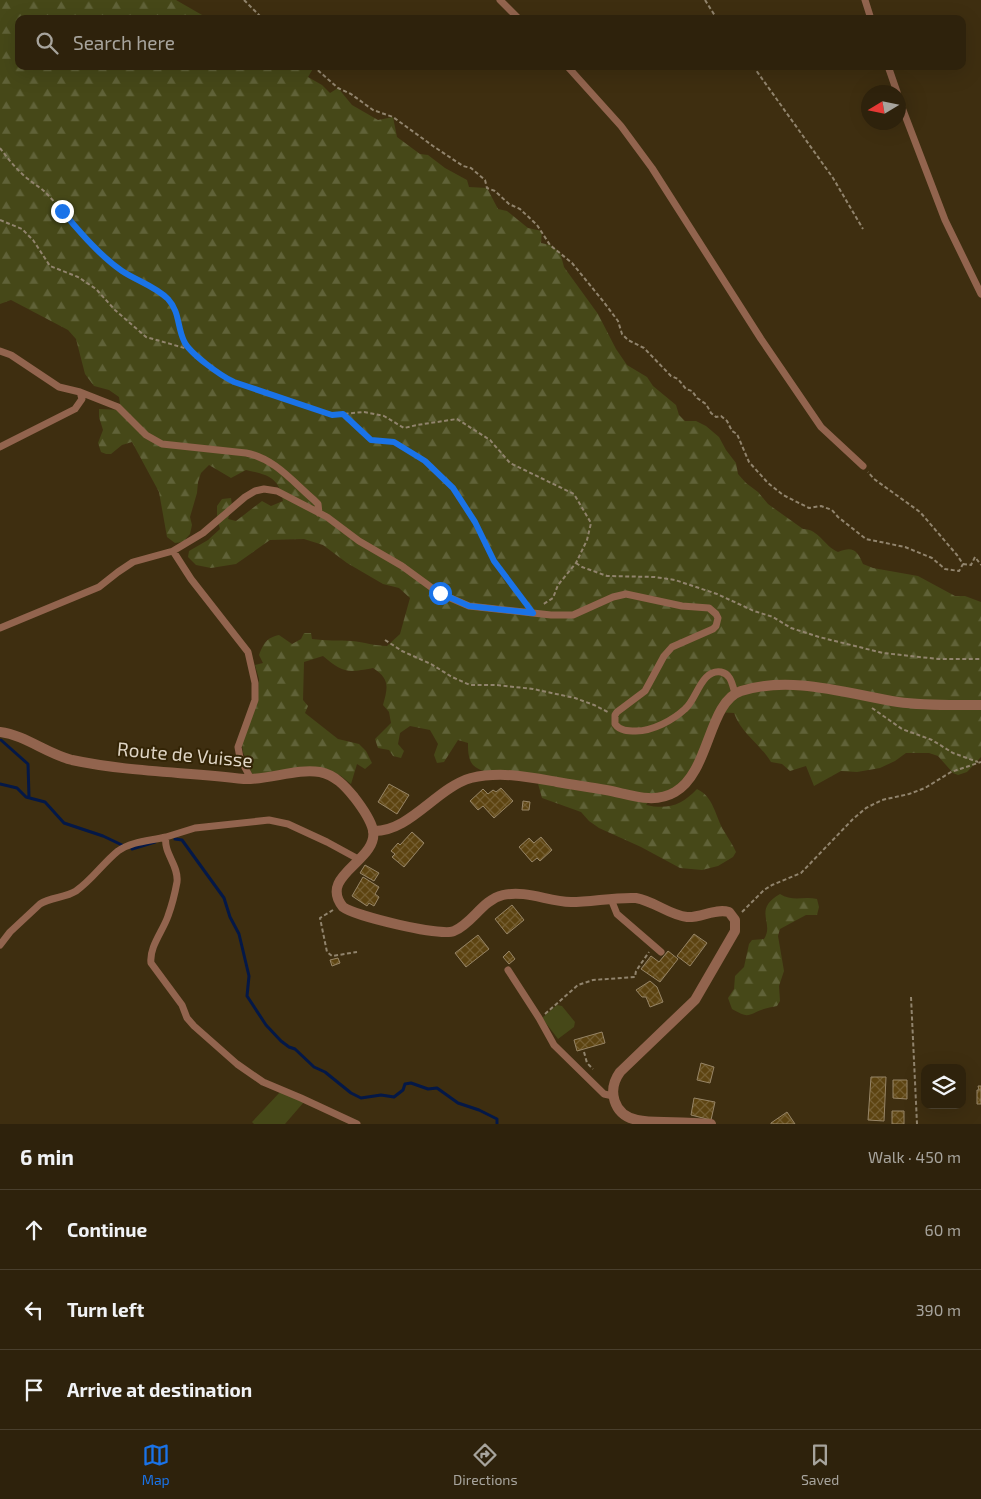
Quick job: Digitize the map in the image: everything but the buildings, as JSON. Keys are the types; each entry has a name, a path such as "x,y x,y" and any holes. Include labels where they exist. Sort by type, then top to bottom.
{"street":[{"path":"711,1124 631,1118 619,1109 613,1096 614,1082 620,1072 684,1011 698,995 736,928 735,919 731,913 726,911 687,917 636,898 568,902 527,894 503,895 487,903 456,930 448,932 433,931 349,912 341,905 338,897 339,883 344,874 360,860 370,846 373,831 383,831 398,824 455,785 471,778 491,775 522,776 644,798 666,797 680,789 692,776 725,703 735,693 758,687 790,686 833,689 906,703 981,705"},
{"name":"Route de Vuisse","path":"0,732 11,734 58,756 82,762 251,779 305,772 327,774 337,779 351,793 368,818 373,831"}],"lane":[{"path":"500,0 515,15"},
{"path":"865,0 870,15"},
{"path":"571,70 621,126 652,168 761,339 821,427 863,466"},
{"path":"889,70 895,85"},
{"path":"906,118 945,220 981,294"},
{"path":"0,351 11,355 59,387 80,392 118,407 146,435 162,444 246,453 268,460 318,504 319,513"},
{"path":"0,447 75,409 82,399 80,392"},
{"path":"0,628 100,587 134,562 174,551 203,533 245,497 258,490 277,491 333,521 358,541 402,566 450,599 478,608 551,615 574,615 613,597 626,594 682,606 709,608 716,614 717,622 713,629 672,647 664,656 645,690 615,715 615,724 622,730 640,731 667,722 686,708 704,679 713,672 727,675 731,679 735,693"},
{"path":"174,551 191,579 248,652 255,683 255,700 238,747 240,758 251,779"},
{"path":"0,945 10,932 40,904 77,890 118,851 144,841 166,837 195,828 269,820 288,824 360,860"},
{"path":"166,837 168,851 175,866 177,881 168,917 150,956 151,963 182,1005 187,1018 237,1064 263,1082 357,1124"},
{"path":"611,899 617,914 661,952"},
{"path":"508,970 554,1045 604,1094 613,1096"}],"path":[{"path":"244,0 259,15"},
{"path":"705,0 714,15"},
{"path":"318,70 338,88 352,94 373,110 393,117 433,146 464,166 471,168 485,180 487,188 495,191 509,204 520,209 537,225 550,245 572,263 618,321 622,334 628,340 644,348 671,376 678,379 686,389 692,391 697,398 706,404 711,413 716,417 721,416 727,421 732,431 737,434 749,462 768,483 796,503 808,508 821,506 832,510 866,539 905,547 932,558 946,569 959,571 963,564"},
{"path":"756,70 833,178 863,229"},
{"path":"0,148 22,174 44,191 87,239 109,260 128,274 159,291 169,300 176,309 184,342 188,349 222,376 234,382 332,415 364,412 384,416 404,428 457,419 490,440 510,463 574,494 591,523 587,540 576,563 558,585 553,598 538,607 533,613 494,561 475,522 453,488 425,461 394,442 371,440 343,414"},
{"path":"0,220 22,229 34,240 50,266 78,277 96,289 115,310 146,337 188,349"},
{"path":"863,466 874,479 920,512 963,564 972,565 975,557 981,564"},
{"path":"576,563 608,576 655,577 675,580 717,594 773,618 791,628 883,653 957,660 981,660"},
{"path":"385,640 402,651 470,685 497,685 534,689 574,698 615,715"},
{"path":"866,704 902,729 932,740 953,753 980,762"},
{"path":"735,919 764,890 801,873 852,819 866,808 882,800 925,788 958,769 980,762"},
{"path":"341,905 320,918 327,952 332,956 357,952"},
{"path":"539,1018 578,985 593,980 635,977 636,971 654,946"},
{"path":"910,997 917,1124"}],"green space":[{"path":"0,0 176,0 202,15 15,15 15,70 312,70 308,77 322,85 330,93 338,88 352,105 378,120 393,117 397,137 420,154 428,155 445,168 467,180 469,187 487,188 498,209 507,211 528,228 542,231 541,243 550,245 560,252 564,267 598,314 616,349 627,365 647,377 653,386 676,405 679,415 685,421 696,421 706,426 719,437 736,463 738,474 768,504 803,529 813,532 838,552 847,549 854,550 859,555 863,564 873,568 918,576 955,596 965,596 981,602 981,757 967,772 958,775 953,773 938,756 929,753 906,753 880,768 857,772 841,771 814,786 806,766 790,771 782,764 771,762 741,727 734,713 716,712 690,771 676,787 649,801 646,805 661,807 674,805 686,799 697,789 703,792 714,807 721,825 736,852 733,857 718,866 702,870 680,868 641,847 599,828 581,812 542,798 537,780 494,774 478,769 470,760 468,743 458,740 444,762 437,763 434,755 438,744 430,730 410,726 400,733 398,744 404,751 401,758 393,756 389,750 378,748 375,739 391,723 389,712 383,705 387,688 385,680 373,668 357,671 341,669 323,656 304,662 303,700 308,706 305,713 338,739 359,744 366,751 372,763 365,769 357,764 351,784 331,771 253,776 243,752 242,743 258,693 259,679 255,665 263,663 259,655 266,642 279,635 292,644 301,639 304,633 311,633 312,639 352,641 387,646 400,634 410,598 399,588 383,584 347,563 323,545 304,539 270,540 236,564 211,568 196,565 188,557 189,551 208,540 220,529 217,518 217,506 222,499 231,498 232,506 228,519 236,521 262,501 271,506 283,501 279,487 271,478 260,474 246,470 231,478 209,465 201,473 198,482 190,517 192,525 190,534 183,542 175,543 167,537 159,492 132,442 122,445 111,454 101,452 98,443 103,430 99,409 121,410 119,397 109,390 94,386 85,374 76,339 68,330 11,300 0,304"},
{"path":"780,894 789,898 817,899 819,907 817,915 806,915 780,929 778,936 784,971 779,986 780,1001 777,1006 763,1009 750,1015 741,1014 732,1009 728,998 734,989 735,976 744,967 749,944 752,940 764,939 767,933 767,906"},
{"path":"557,1005 562,1006 575,1022 574,1027 558,1039 542,1018"},
{"path":"281,1091 304,1102 285,1124 254,1124 252,1122"}],"waterway":[{"path":"1,740 28,764 29,797"},
{"path":"0,784 17,788 26,797 45,802 64,823 103,836 122,845"},
{"path":"175,839 182,840 224,898 230,917 239,934 249,976 247,996 266,1025 281,1041 295,1049 314,1067 325,1072 351,1093 361,1098 381,1095 394,1097 403,1090 405,1084 411,1083 428,1089 437,1088 458,1103 497,1119 497,1124"},
{"path":"132,849 155,842"}],"route":[{"path":"62,211 87,239 120,270 152,286 169,300 176,309 184,342 188,349 222,376 234,382 332,415 343,414 371,440 394,442 425,461 453,488 475,522 494,561 533,613 478,608 450,599 440,593"}]}
